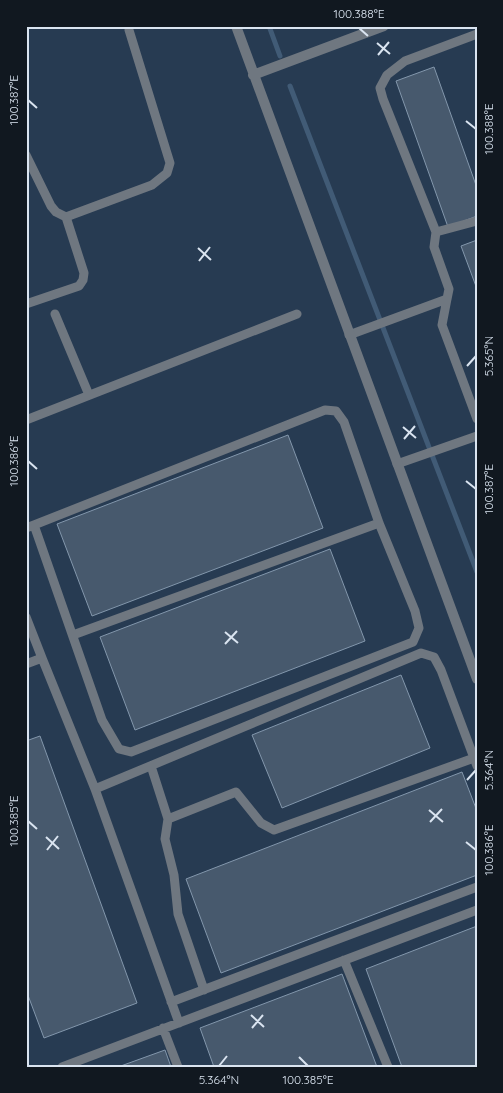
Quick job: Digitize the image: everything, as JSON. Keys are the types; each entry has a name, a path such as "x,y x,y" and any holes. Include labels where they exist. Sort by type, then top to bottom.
{"street":[{"path":"236,26 477,679"},
{"path":"253,75 384,26"}],"lane":[{"path":"26,156 51,206 56,212 66,216 152,185 167,173 170,163 129,30"},
{"path":"477,34 405,62 387,75 380,88 382,99 436,232 434,247 449,289 442,324 477,419"},
{"path":"26,304 79,286 83,280 84,273 66,216"},
{"path":"436,232 477,221"},
{"path":"349,335 447,299"},
{"path":"56,314 89,395"},
{"path":"26,420 297,314"},
{"path":"324,410 336,411 344,422 379,523 415,611 419,628 413,642 131,752 119,748 102,720 74,635 30,526 324,410"},
{"path":"397,464 477,436"},
{"path":"74,635 379,523"},
{"path":"26,617 95,789 179,1022"},
{"path":"95,789 421,653 434,657 441,670 475,762 274,830 261,823 236,792 168,819"},
{"path":"26,664 42,658"},
{"path":"151,766 168,819 165,839 174,875 178,914 204,990"},
{"path":"171,1002 477,887"},
{"path":"62,1067 477,910"},
{"path":"344,960 388,1067"},
{"path":"163,1028 178,1067"}],"shaded area":[{"path":"26,26 477,26 477,1067 26,1067"}],"building":[{"path":"434,67 477,188 477,216 448,227 396,81"},
{"path":"477,240 477,289 461,246"},
{"path":"288,435 323,528 92,616 57,524"},
{"path":"330,549 365,641 135,730 100,637"},
{"path":"401,675 430,748 282,808 252,735"},
{"path":"40,736 137,1003 44,1038 26,990 26,741"},
{"path":"462,772 477,811 477,875 221,973 186,879"},
{"path":"477,926 477,1067 402,1067 366,969"},
{"path":"342,974 377,1067 214,1067 200,1028"},
{"path":"165,1050 171,1067 118,1067"}],"waterway":[{"path":"269,26 280,56"},
{"path":"290,86 477,572"}]}
